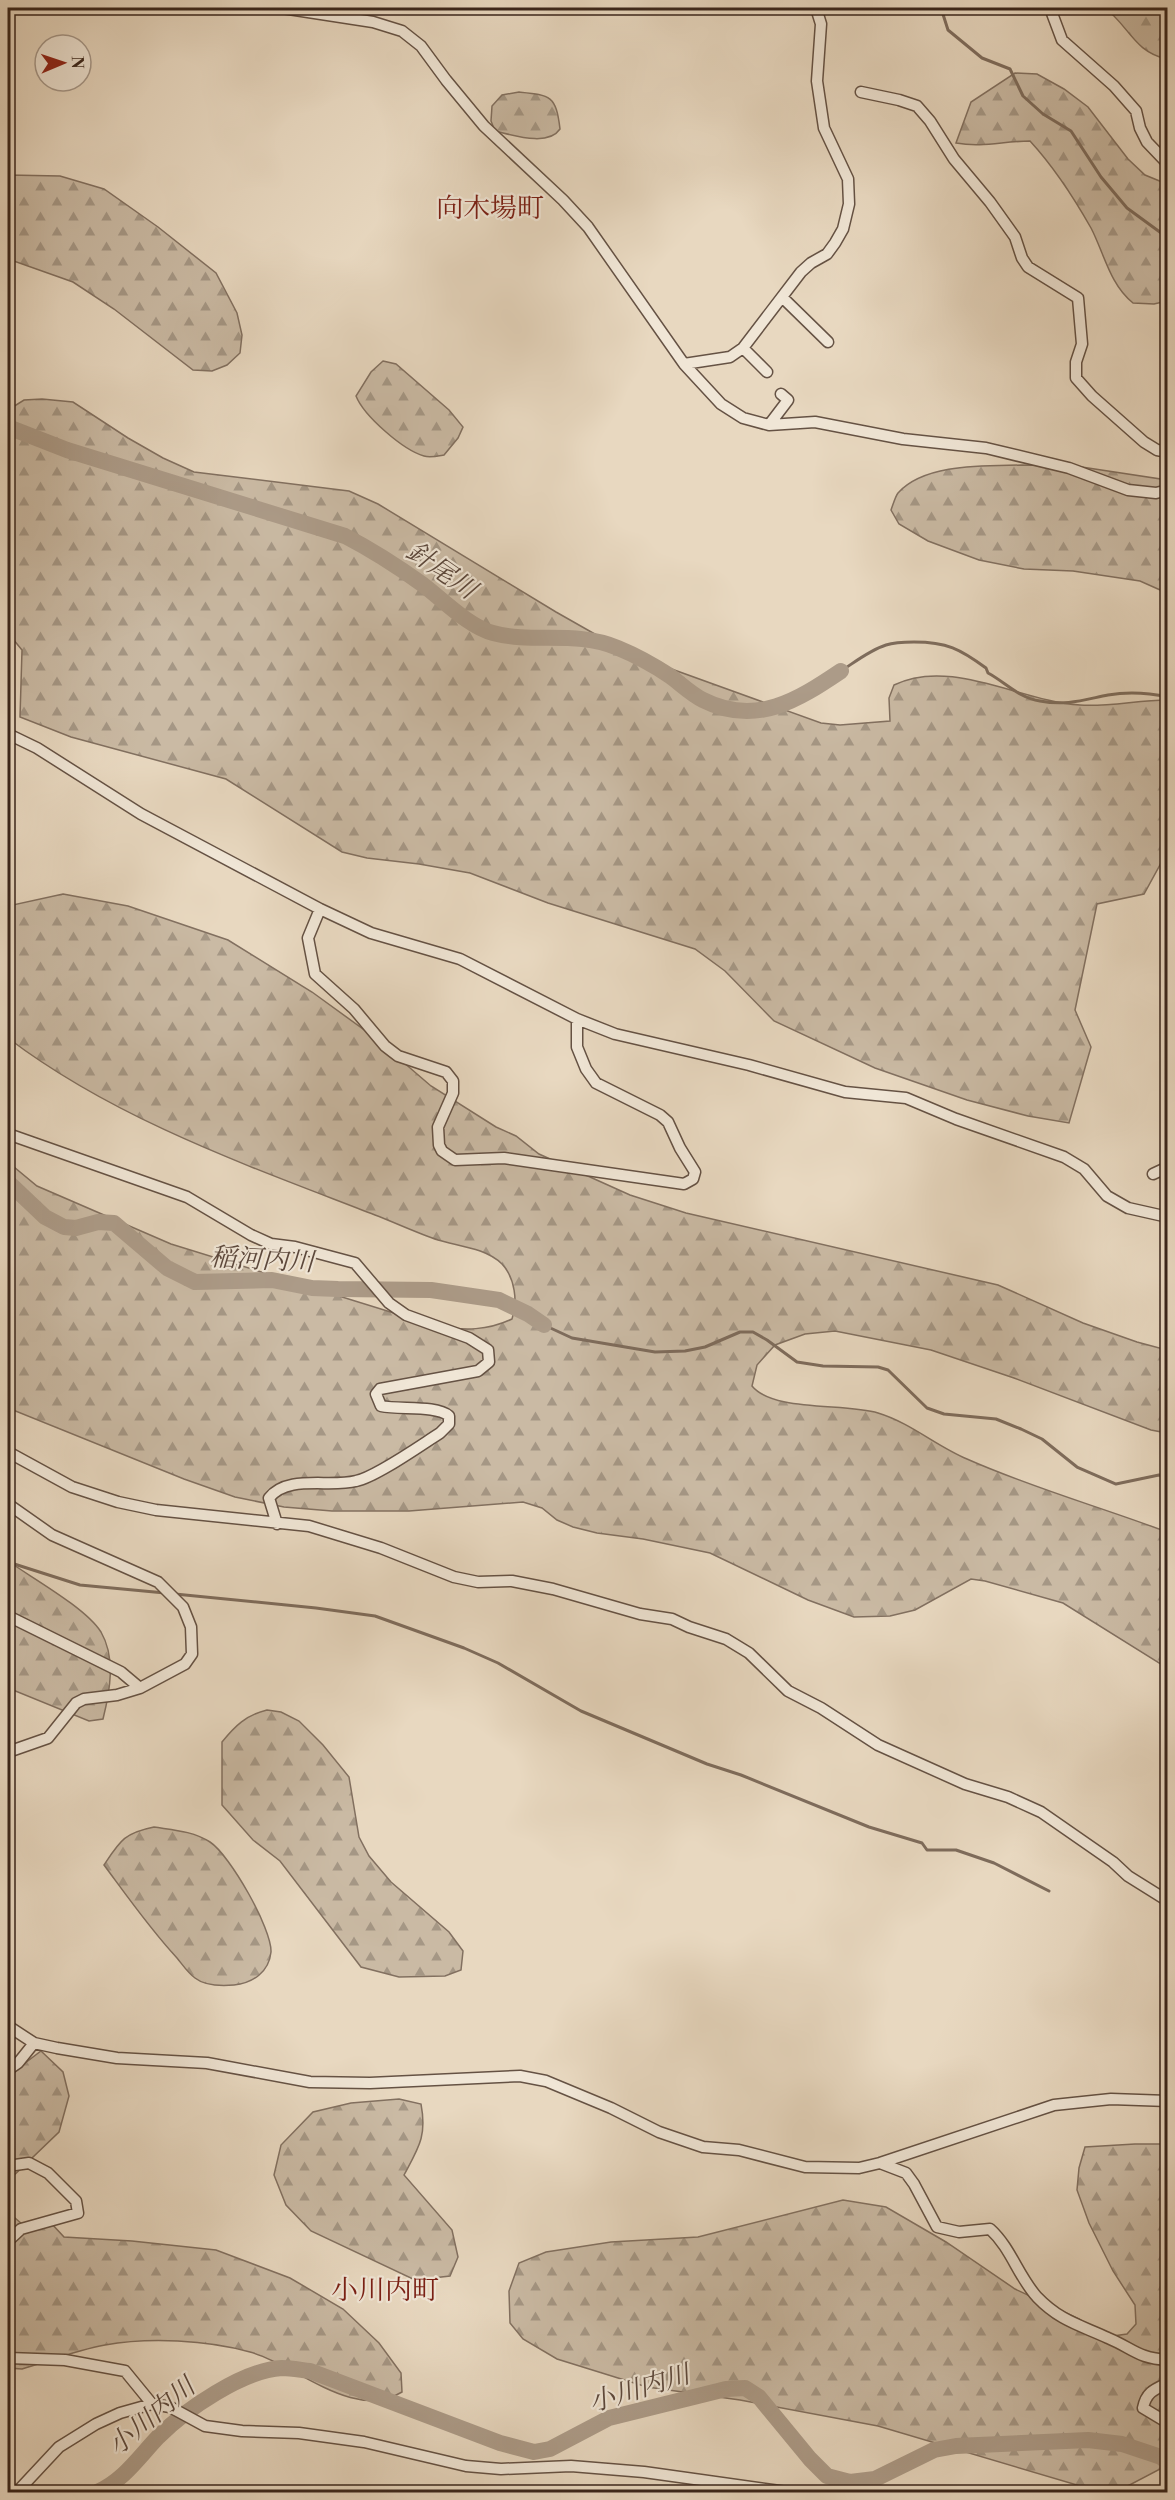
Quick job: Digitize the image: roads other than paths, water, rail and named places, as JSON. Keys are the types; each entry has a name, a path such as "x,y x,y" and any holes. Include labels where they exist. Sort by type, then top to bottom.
{"street":[{"path":"282,8 373,22 402,31 421,46 484,126 563,200 588,227 684,364 721,404 743,418 769,425 815,422 903,439 986,448 1069,468 1128,490 1156,493 1167,490"},
{"path":"684,364 730,357 743,348 801,272 827,254 843,229 849,204 848,179 824,128 817,81 821,24 816,8"},
{"path":"1050,8 1062,40 1114,86 1136,111 1140,128 1147,142 1167,164"},
{"path":"861,92 917,106 954,159 990,202 1015,237 1022,258 1029,267 1078,298 1082,344 1076,362 1076,378 1092,396 1144,442 1157,450 1167,452"},
{"path":"782,297 828,342"},
{"path":"743,348 767,372"},
{"path":"769,425 788,400 781,394"},
{"path":"8,734 37,748 141,814 320,909 371,933 460,959 577,1019 615,1034 748,1065 845,1092 906,1098 965,1122 1064,1156 1084,1169 1107,1196 1128,1208 1167,1217"},
{"path":"320,909 308,938 315,974 354,1009 398,1056 446,1072 453,1081 453,1093 438,1127 439,1145 448,1157 455,1160 504,1158 684,1184 693,1179 695,1172 668,1122 660,1115 596,1083 586,1069 577,1047 577,1019"},
{"path":"8,1134 187,1197 250,1235 271,1244 295,1247 355,1263 361,1267 389,1303 406,1315 482,1345 488,1350 489,1362 478,1371 380,1389 376,1394 381,1406 393,1409 442,1411 449,1416 449,1424 440,1433 357,1481 290,1485 274,1490 268,1498 277,1524"},
{"path":"1153,1174 1167,1167"},
{"path":"8,1452 72,1487 118,1502 156,1510 309,1526 381,1548 454,1577 478,1582 512,1581 553,1589 640,1614 672,1619 689,1628 726,1639 749,1653 788,1691 821,1708 878,1745 965,1784 1008,1797 1041,1812 1113,1862 1128,1876 1167,1901"},
{"path":"8,1504 52,1535 158,1582 183,1607 191,1627 192,1654 185,1664 140,1688 117,1695 84,1699 76,1703 48,1738 8,1752"},
{"path":"8,1616 121,1672 140,1688"},
{"path":"8,2026 34,2043 117,2058 207,2063 310,2082 370,2083 519,2076 546,2081 611,2108 659,2132 704,2146 739,2150 805,2168 859,2168 880,2163 1054,2105 1111,2099 1167,2101"},
{"path":"8,2070 18,2063 34,2043"},
{"path":"8,2166 29,2163 48,2173 76,2201 78,2213 21,2229 8,2241"},
{"path":"880,2163 906,2173 937,2227 959,2232 990,2229 1002,2240 1012,2260 1036,2296 1056,2314 1077,2326 1112,2339 1147,2359 1167,2360"},
{"path":"8,2358 65,2360 125,2371 152,2404"},
{"path":"1167,2383 1149,2392 1143,2408 1167,2423"},
{"path":"16,2493 26,2485 59,2447 96,2424 120,2413 152,2404 170,2407 205,2426 242,2431 298,2433 364,2442 466,2466 501,2469 571,2466 623,2470 787,2493"}],"waterway":[{"path":"941,8 948,30 982,58 1010,69 1023,96 1043,114 1071,131 1101,177 1127,208 1168,238"},
{"name":"針尾川","path":"8,427 67,450 345,536 403,571 465,619 484,630 508,636 587,640 618,648 670,676 699,698 722,708 741,711 776,707 809,692 841,671"},
{"path":"841,671 880,647 900,642 926,642 960,651 986,668 988,673 1032,699 1066,703 1130,693 1168,697"},
{"name":"稲河内川","path":"8,1182 45,1217 64,1227 76,1228 98,1222 114,1223 167,1268 195,1282 272,1280 312,1288 431,1290 499,1300 528,1314 544,1325"},
{"path":"544,1325 572,1338 655,1352 685,1351 705,1347 740,1332 753,1332 797,1362 823,1366 878,1367 888,1370 927,1408 944,1414 996,1419 1021,1429 1042,1439 1077,1467 1116,1484 1159,1475 1168,1476"},
{"path":"8,1562 80,1585 165,1593"},
{"path":"175,1594 375,1616 464,1648 498,1663 581,1711 707,1764 741,1775 869,1827 922,1843 927,1850 956,1850 994,1863 1049,1891"},
{"name":"小川内川","path":"97,2492 115,2482 169,2426 199,2404 250,2376 282,2368 310,2371 500,2443 534,2452 550,2449 609,2418 726,2389 745,2388 759,2397 827,2476 850,2482 875,2479 934,2450 956,2446 1088,2440 1122,2444 1161,2457 1168,2463"}],"district":[{"name":"向木場町","path":"490,208"},
{"name":"小川内町","path":"385,2290"}]}
